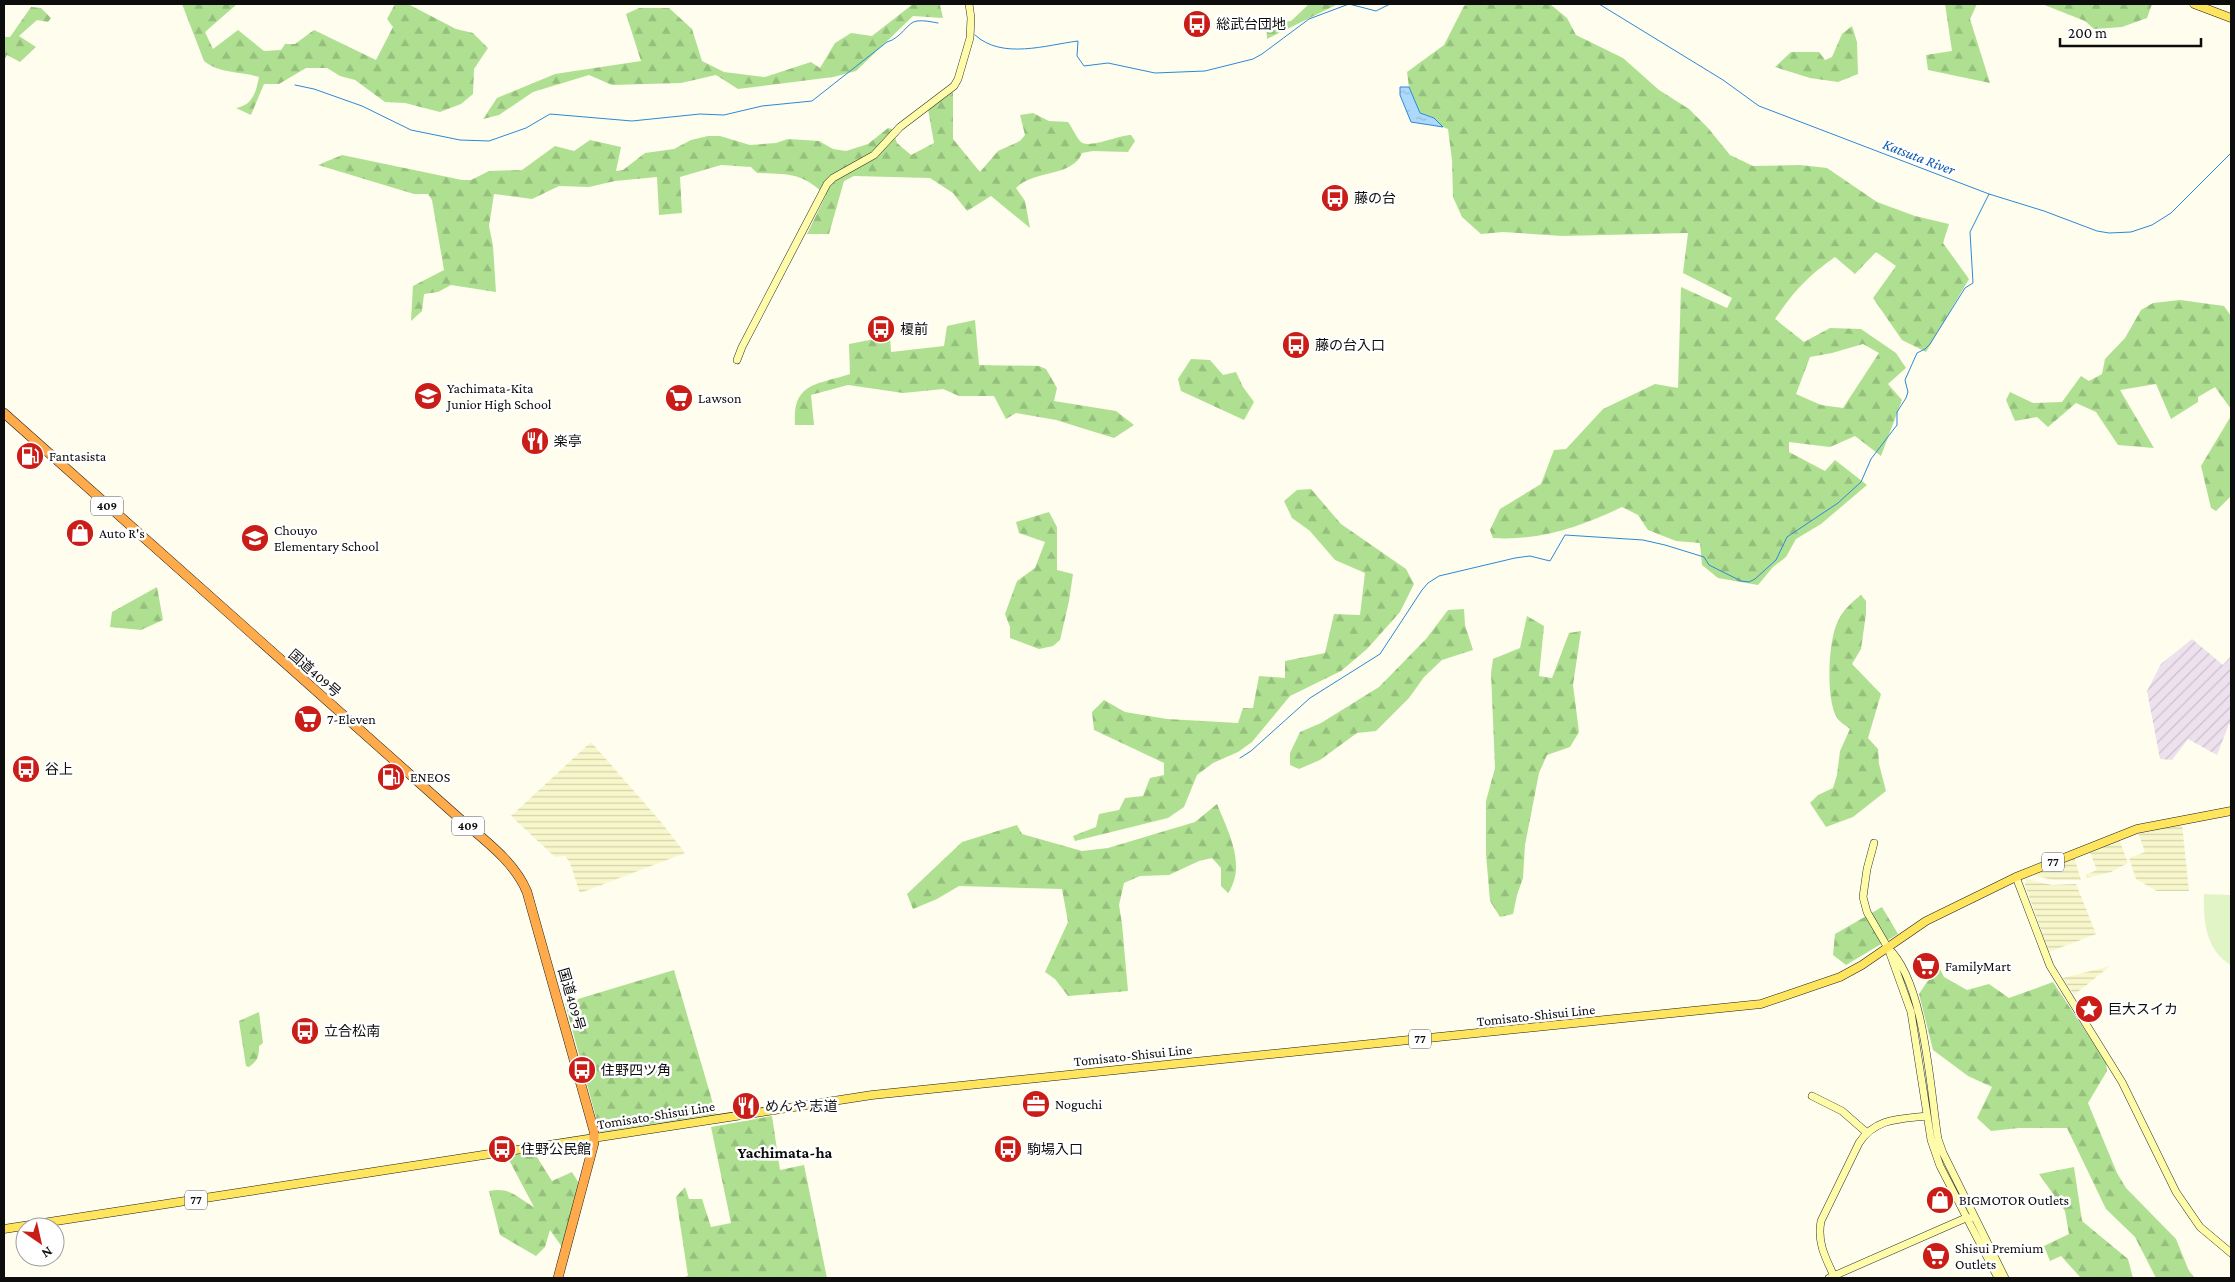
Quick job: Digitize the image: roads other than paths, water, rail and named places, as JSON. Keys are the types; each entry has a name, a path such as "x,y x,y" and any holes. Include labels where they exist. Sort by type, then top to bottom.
{"highway":[{"name":"国道409号","path":"4,413 514,868 524,884 592,1119 595,1137 558,1278"}],"main road":[{"path":"2194,4 2231,18"},
{"name":"Tomisato-Shisui Line","path":"4,1229 872,1095 1748,1006 1771,1001 1840,977 1943,911 2016,877 2137,828 2231,811"}],"street":[{"path":"737,360 827,184 833,178 874,155 900,127 956,83 970,38 971,18 968,4"},
{"path":"1874,843 1867,869 1863,897 1867,912 1888,948 1911,1012 1919,1053 1931,1140 1940,1166 1998,1278"},
{"path":"2016,877 2050,966 2122,1082 2176,1192 2200,1227 2231,1253"},
{"path":"1888,948 1897,956 1911,987 1922,1030 1938,1139 1946,1162 2005,1278"},
{"path":"1812,1096 1849,1116 1866,1132"},
{"path":"1927,1116 1886,1121 1866,1132 1858,1142 1821,1221 1819,1241 1831,1277 1966,1218 1976,1220"},
{"path":"1966,1201 1966,1218"}],"water":[{"path":"1400,87 1409,87 1420,113 1434,118 1443,127 1411,122 1400,95"}],"waterway":[{"path":"975,35 986,43 1011,49 1025,49 1078,41 1077,56 1084,66 1108,63 1155,73 1205,71 1253,59 1309,19 1349,4 1376,11 1390,4"},
{"name":"Katsuta River","path":"1599,4 1723,80 1759,106 1989,194 2044,211 2097,231 2109,233 2131,232 2152,225 2171,213 2231,153"},
{"path":"295,85 314,89 362,106 411,130 460,140 489,141 526,128 550,114 632,121 700,114 724,115 762,106 812,101 887,42 897,37 913,22 938,23"},
{"path":"1240,758 1251,751 1310,698 1380,654 1422,590 1428,583 1439,576 1515,558 1530,556 1550,561 1565,535 1643,540 1665,545 1704,557 1709,565 1741,581 1749,582 1755,579 1776,560 1787,537 1838,503 1861,482 1871,459 1897,425 1897,412 1908,392 1905,380 1917,353 1930,344 1965,288 1973,283 1970,232 1989,194"}],"place":[{"name":"総武台団地","path":"1197,24"},
{"name":"藤の台","path":"1335,198"},
{"name":"榎前","path":"881,329"},
{"name":"藤の台入口","path":"1296,345"},
{"name":"Yachimata-Kita Junior High School","path":"428,396"},
{"name":"Lawson","path":"679,398"},
{"name":"楽亭","path":"535,441"},
{"name":"Fantasista","path":"30,456"},
{"name":"Auto R's","path":"80,533"},
{"name":"Chouyo Elementary School","path":"255,538"},
{"name":"7-Eleven","path":"308,719"},
{"name":"谷上","path":"26,769"},
{"name":"ENEOS","path":"391,777"},
{"name":"FamilyMart","path":"1926,966"},
{"name":"巨大スイカ","path":"2089,1009"},
{"name":"立合松南","path":"305,1031"},
{"name":"住野四ツ角","path":"582,1070"},
{"name":"Noguchi","path":"1036,1104"},
{"name":"めんや 志道","path":"746,1106"},
{"name":"住野公民館","path":"502,1149"},
{"name":"駒場入口","path":"1008,1149"},
{"name":"BIGMOTOR Outlets","path":"1940,1200"},
{"name":"Shisui Premium Outlets","path":"1936,1256"}],"district":[{"name":"Yachimata-ha","path":"785,1152"}]}
